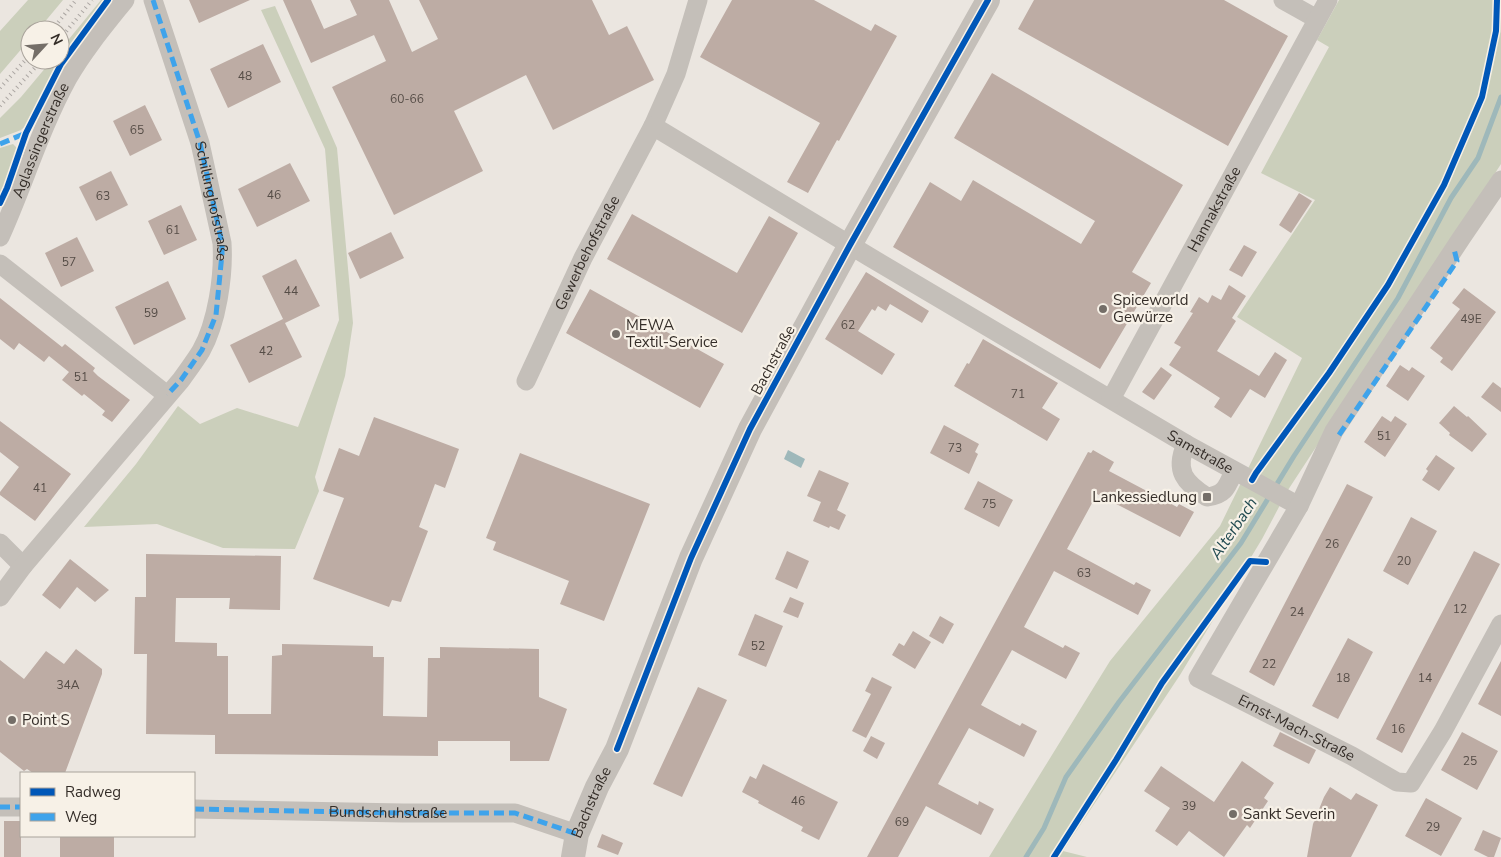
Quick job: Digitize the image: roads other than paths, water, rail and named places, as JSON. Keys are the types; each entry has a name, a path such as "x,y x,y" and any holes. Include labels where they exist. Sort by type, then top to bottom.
{"street":[{"name":"Aglassingerstraße","path":"0,237 14,207 37,143 69,77 99,31 125,0"},
{"name":"Schillinghofstraße","path":"0,597 23,566 167,395 182,380 202,350 216,315 222,243 200,143 153,0"},
{"name":"Gewerbehofstraße","path":"526,381 583,258 652,126 676,74 698,0"},
{"name":"Bachstraße","path":"572,857 577,834 597,787 617,749 691,558 746,438 850,245 988,0"},
{"path":"1284,0 1318,19"},
{"name":"Hannakstraße","path":"1111,399 1328,0"},
{"path":"652,126 850,245"},
{"path":"1291,502 1334,431 1501,180"},
{"name":"Samstraße","path":"850,245 1186,444 1291,502"},
{"path":"0,264 167,395"},
{"path":"1186,444 1181,455 1181,470 1190,487 1207,497 1218,496 1227,488 1234,471"},
{"name":"Ernst-Mach-Straße","path":"1291,502 1198,678 1352,756 1397,782 1410,783 1442,731 1501,624"},
{"path":"0,543 23,566"},
{"path":"0,807 20,807"},
{"name":"Bundschuhstraße","path":"195,809 393,813 515,813 577,834"}],"water":[{"path":"788,450 805,459 801,468 784,459"}],"waterway":[{"name":"Alterbach","path":"1026,857 1044,828 1066,777 1119,702 1241,543 1294,456 1398,298 1451,198 1478,158 1501,97"}],"railway":[{"path":"60,20 76,0"},
{"path":"70,27 92,0"},
{"path":"0,88 20,66"},
{"path":"0,106 33,70"}],"place":[{"name":"Spiceworld Gewürze","path":"1103,309"},
{"name":"MEWA Textil-Service","path":"616,334"},
{"name":"Lankessiedlung","path":"1207,497"},
{"name":"Point S","path":"12,720"},
{"name":"Sankt Severin","path":"1233,814"}]}
